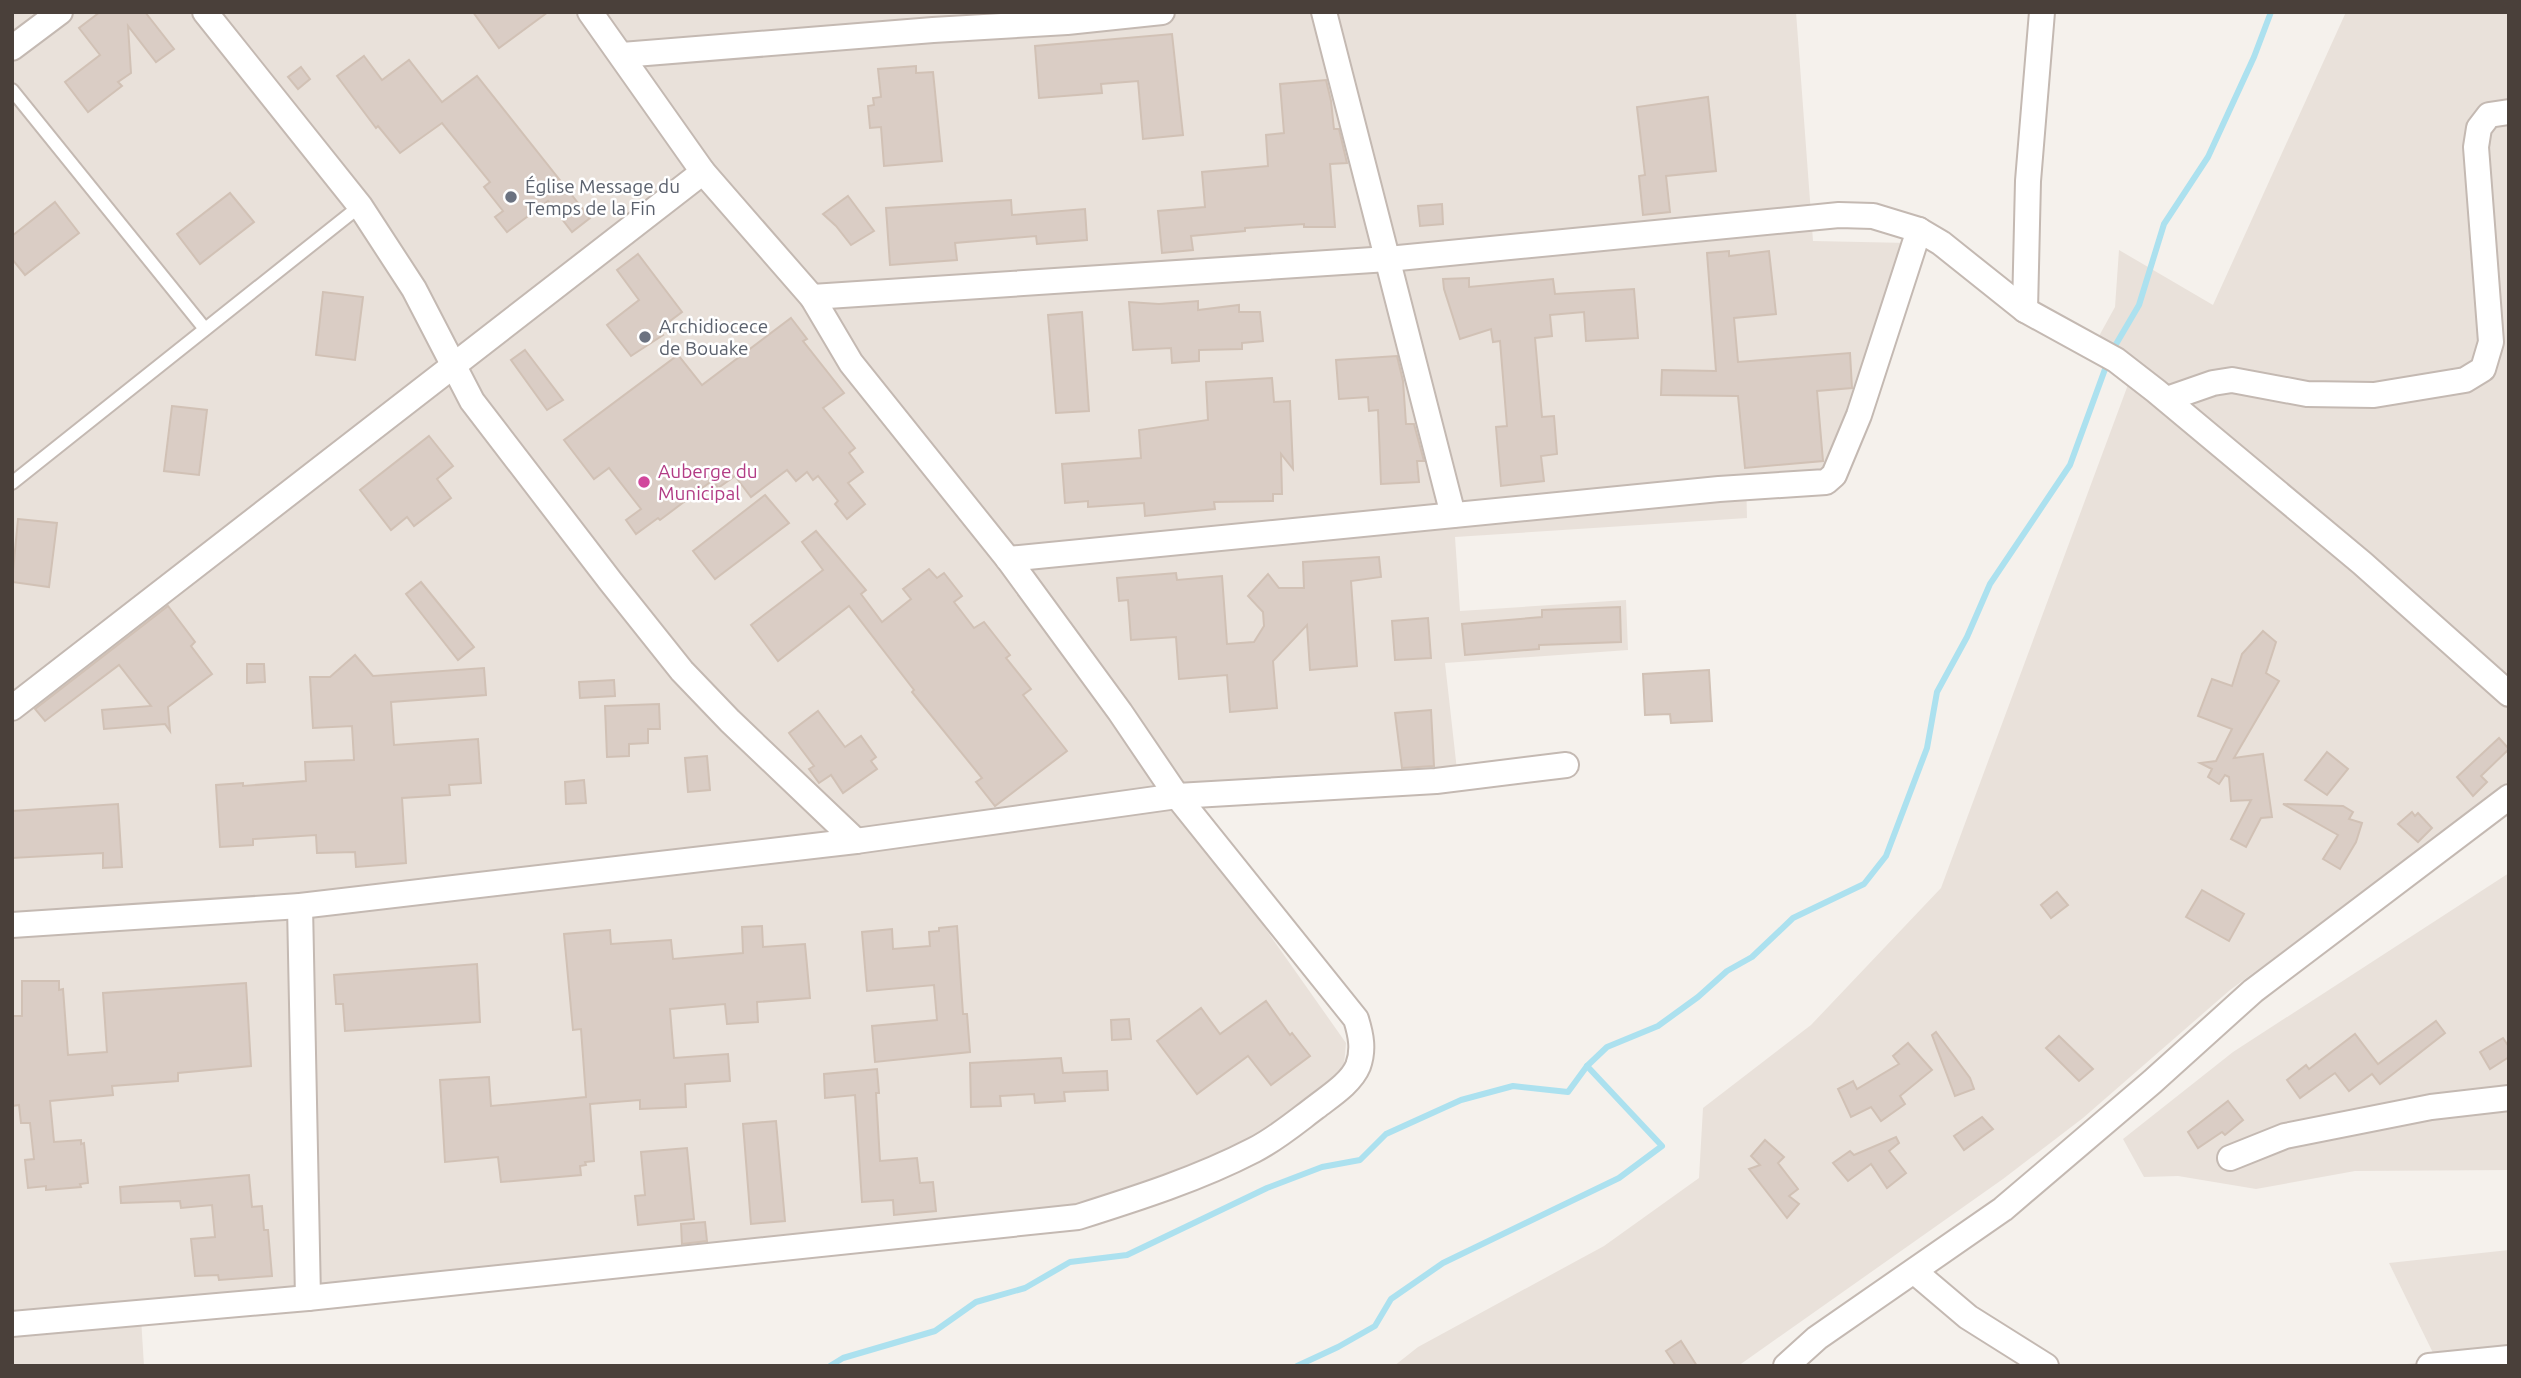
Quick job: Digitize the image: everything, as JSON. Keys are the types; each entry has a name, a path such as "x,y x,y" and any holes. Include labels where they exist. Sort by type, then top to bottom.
{"street":[{"path":"12,48 60,12"},
{"path":"205,12 360,206 414,289 472,401 682,671 856,841"},
{"path":"12,1324 308,1298 1078,1217 1147,1196 1256,1149 1291,1126 1345,1083 1357,1068 1362,1037 1356,1019 1177,796 1120,712 1008,559 850,363 812,297 703,172 590,12"},
{"path":"622,55 1067,22 1163,12"},
{"path":"1325,12 1453,515"},
{"path":"2025,310 2028,181 2042,12"},
{"path":"2167,399 2213,383 2232,380 2307,394 2374,395 2465,380 2483,369 2490,342 2476,147 2479,128 2488,115 2509,112"},
{"path":"12,708 703,172"},
{"path":"812,297 1388,259 1839,215 1873,216 1919,230 1941,243 2025,310 2106,354 2167,399 2362,564 2509,694"},
{"path":"1008,559 1719,489 1826,482 1834,475 1859,415 1919,230"},
{"path":"12,925 300,906 856,841 1177,796 1436,781 1566,765"},
{"path":"1786,1366 1817,1338 2003,1209 2152,1082 2253,991 2509,797"},
{"path":"300,906 308,1298"},
{"path":"2230,1158 2286,1136 2431,1107 2509,1098"},
{"path":"1915,1272 1968,1317 2046,1366"},
{"path":"2429,1366 2509,1357"}],"lane":[{"path":"12,90 205,329"},
{"path":"12,483 360,206"}],"shaded area":[{"path":"12,12 1796,12 1813,241 1909,243 1828,469 1746,474 1747,518 1455,537 1460,611 1626,600 1628,650 1445,663 1459,788 1179,806 1346,1043 1343,1076 1233,1152 1081,1209 981,1222 140,1302 144,1366 12,1366"},
{"path":"2346,12 2509,12 2509,785 2230,990 2083,1118 2003,1179 1738,1366 1394,1366 1418,1347 1604,1246 1699,1178 1703,1108 1811,1025 1941,888 2129,382 2088,356 2115,307 2119,250 2213,305"},
{"path":"2509,873 2509,1170 2355,1171 2256,1189 2178,1176 2144,1177 2123,1139 2233,1052"},
{"path":"2509,1250 2509,1366 2387,1366 2437,1361 2389,1263"}],"building":[{"path":"100,12 145,12 174,49 156,62 128,26 131,73 118,82 122,86 88,112 65,82 100,55 79,28"},
{"path":"473,12 548,12 499,48"},
{"path":"1172,34 1183,135 1143,139 1138,81 1101,84 1102,93 1039,98 1035,46"},
{"path":"364,56 382,80 409,60 442,102 477,76 590,218 572,232 548,201 507,232 495,217 503,211 484,187 490,182 442,123 400,153 378,126 376,128 337,76"},
{"path":"916,66 916,73 933,72 942,161 884,166 881,127 870,128 868,106 874,105 873,98 881,97 878,69"},
{"path":"301,67 310,79 298,89 288,77"},
{"path":"1326,80 1334,129 1339,129 1347,163 1330,164 1335,227 1304,227 1304,224 1245,228 1245,231 1191,236 1193,250 1162,253 1158,211 1205,207 1202,172 1268,166 1266,135 1284,133 1280,84"},
{"path":"1708,97 1716,171 1666,176 1670,212 1643,215 1639,176 1645,175 1637,107"},
{"path":"230,193 254,222 200,264 177,234"},
{"path":"848,196 874,231 851,245 823,214"},
{"path":"1011,200 1012,215 1085,209 1087,240 1037,244 1036,236 955,243 957,260 890,265 886,208"},
{"path":"55,202 79,233 25,275 12,259 12,236"},
{"path":"1442,204 1443,224 1420,226 1418,206"},
{"path":"1729,251 1729,256 1769,251 1776,314 1734,318 1738,362 1850,353 1852,388 1817,391 1823,461 1745,468 1738,396 1661,395 1662,370 1716,371 1707,253"},
{"path":"638,254 682,312 658,330 663,335 631,356 607,325 639,300 617,270"},
{"path":"1469,278 1469,287 1553,279 1555,294 1634,289 1638,338 1586,341 1584,312 1550,315 1552,336 1535,338 1542,417 1554,416 1557,454 1541,456 1544,481 1501,486 1496,427 1507,426 1500,341 1493,342 1491,329 1460,339 1444,289 1443,279"},
{"path":"323,292 363,297 355,360 316,355"},
{"path":"1198,301 1198,310 1239,305 1239,312 1260,312 1263,341 1242,343 1242,349 1199,350 1199,361 1172,363 1171,348 1133,350 1129,302 1159,304"},
{"path":"1082,312 1089,411 1056,413 1048,315"},
{"path":"791,318 807,339 803,341 844,393 823,408 855,448 849,453 863,472 848,483 865,504 847,519 835,504 838,501 818,476 813,480 807,472 796,481 787,470 751,497 735,476 718,488 713,480 660,520 658,518 636,534 626,520 641,509 609,468 594,479 564,440 678,355 702,385"},
{"path":"525,350 563,400 547,410 511,360"},
{"path":"1397,356 1403,381 1406,424 1414,424 1424,461 1417,461 1419,482 1381,484 1378,410 1369,411 1368,397 1339,399 1336,360"},
{"path":"1272,378 1274,402 1290,401 1293,469 1281,454 1282,494 1273,494 1273,501 1214,502 1215,509 1145,516 1144,503 1088,507 1088,501 1065,503 1062,464 1141,458 1139,430 1208,420 1206,382"},
{"path":"172,406 207,410 199,475 164,471"},
{"path":"429,436 453,466 437,479 451,498 414,526 407,517 391,530 360,490"},
{"path":"765,495 789,523 715,579 693,551"},
{"path":"18,519 57,523 49,587 12,582"},
{"path":"816,531 866,590 861,594 882,622 911,599 903,589 929,569 937,578 944,573 962,596 954,602 974,628 984,622 1010,655 1006,658 1031,689 1023,695 1067,751 995,806 976,782 982,778 912,692 914,690 849,606 778,661 751,625 823,570 802,542"},
{"path":"1379,557 1381,577 1351,581 1357,666 1310,670 1307,625 1273,661 1277,708 1230,712 1227,675 1179,679 1176,637 1131,640 1128,600 1119,601 1117,578 1176,573 1177,580 1222,576 1227,644 1254,642 1264,626 1263,612 1248,596 1268,574 1279,588 1304,588 1303,562"},
{"path":"421,582 474,647 458,660 406,594"},
{"path":"168,606 195,642 191,646 212,674 168,707 170,731 165,724 104,729 102,710 151,706 119,665 45,721 35,709"},
{"path":"1620,607 1621,642 1539,645 1539,649 1465,655 1462,624 1542,617 1542,610"},
{"path":"1428,618 1431,658 1395,660 1392,621"},
{"path":"2263,631 2276,642 2266,673 2279,681 2234,758 2263,754 2272,817 2261,818 2246,847 2231,839 2251,800 2231,801 2229,777 2225,775 2219,784 2208,777 2212,769 2200,763 2216,761 2232,729 2198,716 2212,679 2232,686 2242,654"},
{"path":"355,655 373,676 484,668 486,695 391,702 394,745 478,739 481,783 449,785 450,795 402,798 406,863 356,867 355,852 317,853 316,835 253,839 253,845 220,847 216,785 243,783 243,786 306,781 305,762 354,760 352,726 313,728 310,677 330,677"},
{"path":"247,664 264,664 265,682 247,683"},
{"path":"1709,670 1712,721 1671,723 1670,714 1645,715 1643,674"},
{"path":"614,680 615,696 580,698 579,682"},
{"path":"659,704 660,729 648,729 648,743 629,744 629,756 607,757 605,706"},
{"path":"1431,710 1434,766 1402,768 1395,713"},
{"path":"818,711 845,747 861,736 876,757 871,761 877,769 843,793 831,775 819,783 809,769 814,766 789,733"},
{"path":"2499,738 2509,749 2481,776 2487,782 2473,796 2457,777"},
{"path":"2327,752 2348,769 2327,795 2305,780"},
{"path":"707,756 710,790 688,792 685,758"},
{"path":"584,780 586,803 566,804 565,782"},
{"path":"118,804 122,867 103,868 103,853 12,858 12,811"},
{"path":"2283,804 2343,806 2353,812 2349,819 2362,823 2356,842 2340,869 2323,859 2338,835"},
{"path":"2412,812 2415,816 2418,813 2432,828 2418,842 2398,824"},
{"path":"2202,890 2244,914 2229,941 2186,917"},
{"path":"2057,892 2068,905 2051,918 2041,905"},
{"path":"762,926 763,947 805,944 810,998 757,1002 758,1022 727,1024 725,1004 670,1009 674,1058 728,1054 730,1081 685,1084 686,1107 640,1109 640,1100 590,1104 594,1161 580,1166 581,1175 501,1182 498,1157 445,1162 440,1080 489,1077 491,1106 586,1097 581,1029 573,1030 564,934 610,930 611,944 671,940 673,959 743,953 742,927"},
{"path":"957,926 963,1014 967,1014 970,1052 875,1062 872,1026 937,1020 934,985 867,991 862,932 892,929 893,949 930,946 929,932"},
{"path":"477,964 480,1022 345,1031 343,1004 336,1004 334,975"},
{"path":"22,981 59,981 59,990 63,989 68,1055 107,1052 103,993 246,983 251,1066 178,1073 178,1081 112,1086 113,1095 50,1101 54,1142 81,1140 81,1144 84,1143 88,1183 80,1184 81,1187 46,1190 46,1186 28,1188 25,1160 34,1159 30,1123 21,1123 19,1105 12,1106 12,1016 22,1016"},
{"path":"1266,1001 1290,1035 1292,1033 1310,1056 1271,1085 1248,1056 1197,1094 1157,1041 1201,1008 1220,1034"},
{"path":"1129,1019 1131,1039 1112,1040 1111,1020"},
{"path":"2436,1021 2445,1033 2380,1084 2372,1074 2349,1091 2335,1073 2300,1098 2287,1080 2306,1065 2309,1069 2355,1034 2378,1064"},
{"path":"1936,1032 1970,1078 1974,1089 1955,1096 1932,1035"},
{"path":"2059,1036 2093,1069 2079,1081 2046,1048"},
{"path":"2503,1038 2509,1047 2509,1057 2490,1069 2480,1052"},
{"path":"1908,1043 1932,1070 1900,1096 1905,1104 1881,1121 1871,1107 1851,1117 1838,1089 1853,1081 1857,1089 1899,1064 1893,1056"},
{"path":"1061,1058 1063,1073 1107,1071 1108,1090 1064,1092 1065,1101 1035,1103 1034,1094 1000,1096 1001,1106 971,1107 970,1063"},
{"path":"877,1069 880,1161 917,1158 920,1183 933,1182 936,1211 894,1215 893,1200 862,1202 855,1095 825,1098 824,1074"},
{"path":"2228,1101 2243,1120 2225,1135 2222,1132 2198,1148 2188,1132"},
{"path":"1982,1117 1993,1129 1964,1150 1954,1136"},
{"path":"776,1121 785,1221 751,1224 743,1124"},
{"path":"1896,1137 1899,1143 1889,1151 1906,1173 1887,1188 1871,1164 1848,1181 1833,1163 1850,1151 1854,1155"},
{"path":"1765,1140 1784,1157 1778,1163 1798,1189 1789,1196 1799,1204 1787,1218 1749,1169 1760,1165 1751,1156"},
{"path":"687,1148 694,1219 638,1225 635,1196 645,1195 641,1152"},
{"path":"249,1175 252,1207 262,1206 264,1230 268,1230 272,1276 219,1280 218,1275 195,1276 191,1239 215,1237 212,1205 181,1208 180,1201 121,1203 120,1187"},
{"path":"705,1222 707,1241 682,1244 681,1224"},
{"path":"1681,1341 1697,1366 1676,1366 1666,1351"}],"waterway":[{"path":"2112,351 2139,305 2164,224 2208,157 2254,57 2271,12"},
{"path":"830,1366 843,1358 935,1331 976,1302 1025,1288 1070,1262 1127,1255 1267,1188 1322,1167 1360,1160 1386,1134 1461,1100 1513,1086 1568,1092 1587,1066 1607,1047 1658,1026 1698,997 1727,971 1752,957 1793,918 1864,884 1886,856 1927,748 1937,692 1967,637 1990,584 2070,465 2108,361"},
{"path":"1297,1366 1375,1326 1391,1299 1443,1263 1619,1178 1662,1146 1587,1066"}],"place":[{"name":"Église Message du Temps de la Fin","path":"511,197"},
{"name":"Archidiocece de Bouake","path":"645,337"},
{"name":"Auberge du Municipal","path":"644,482"}]}
